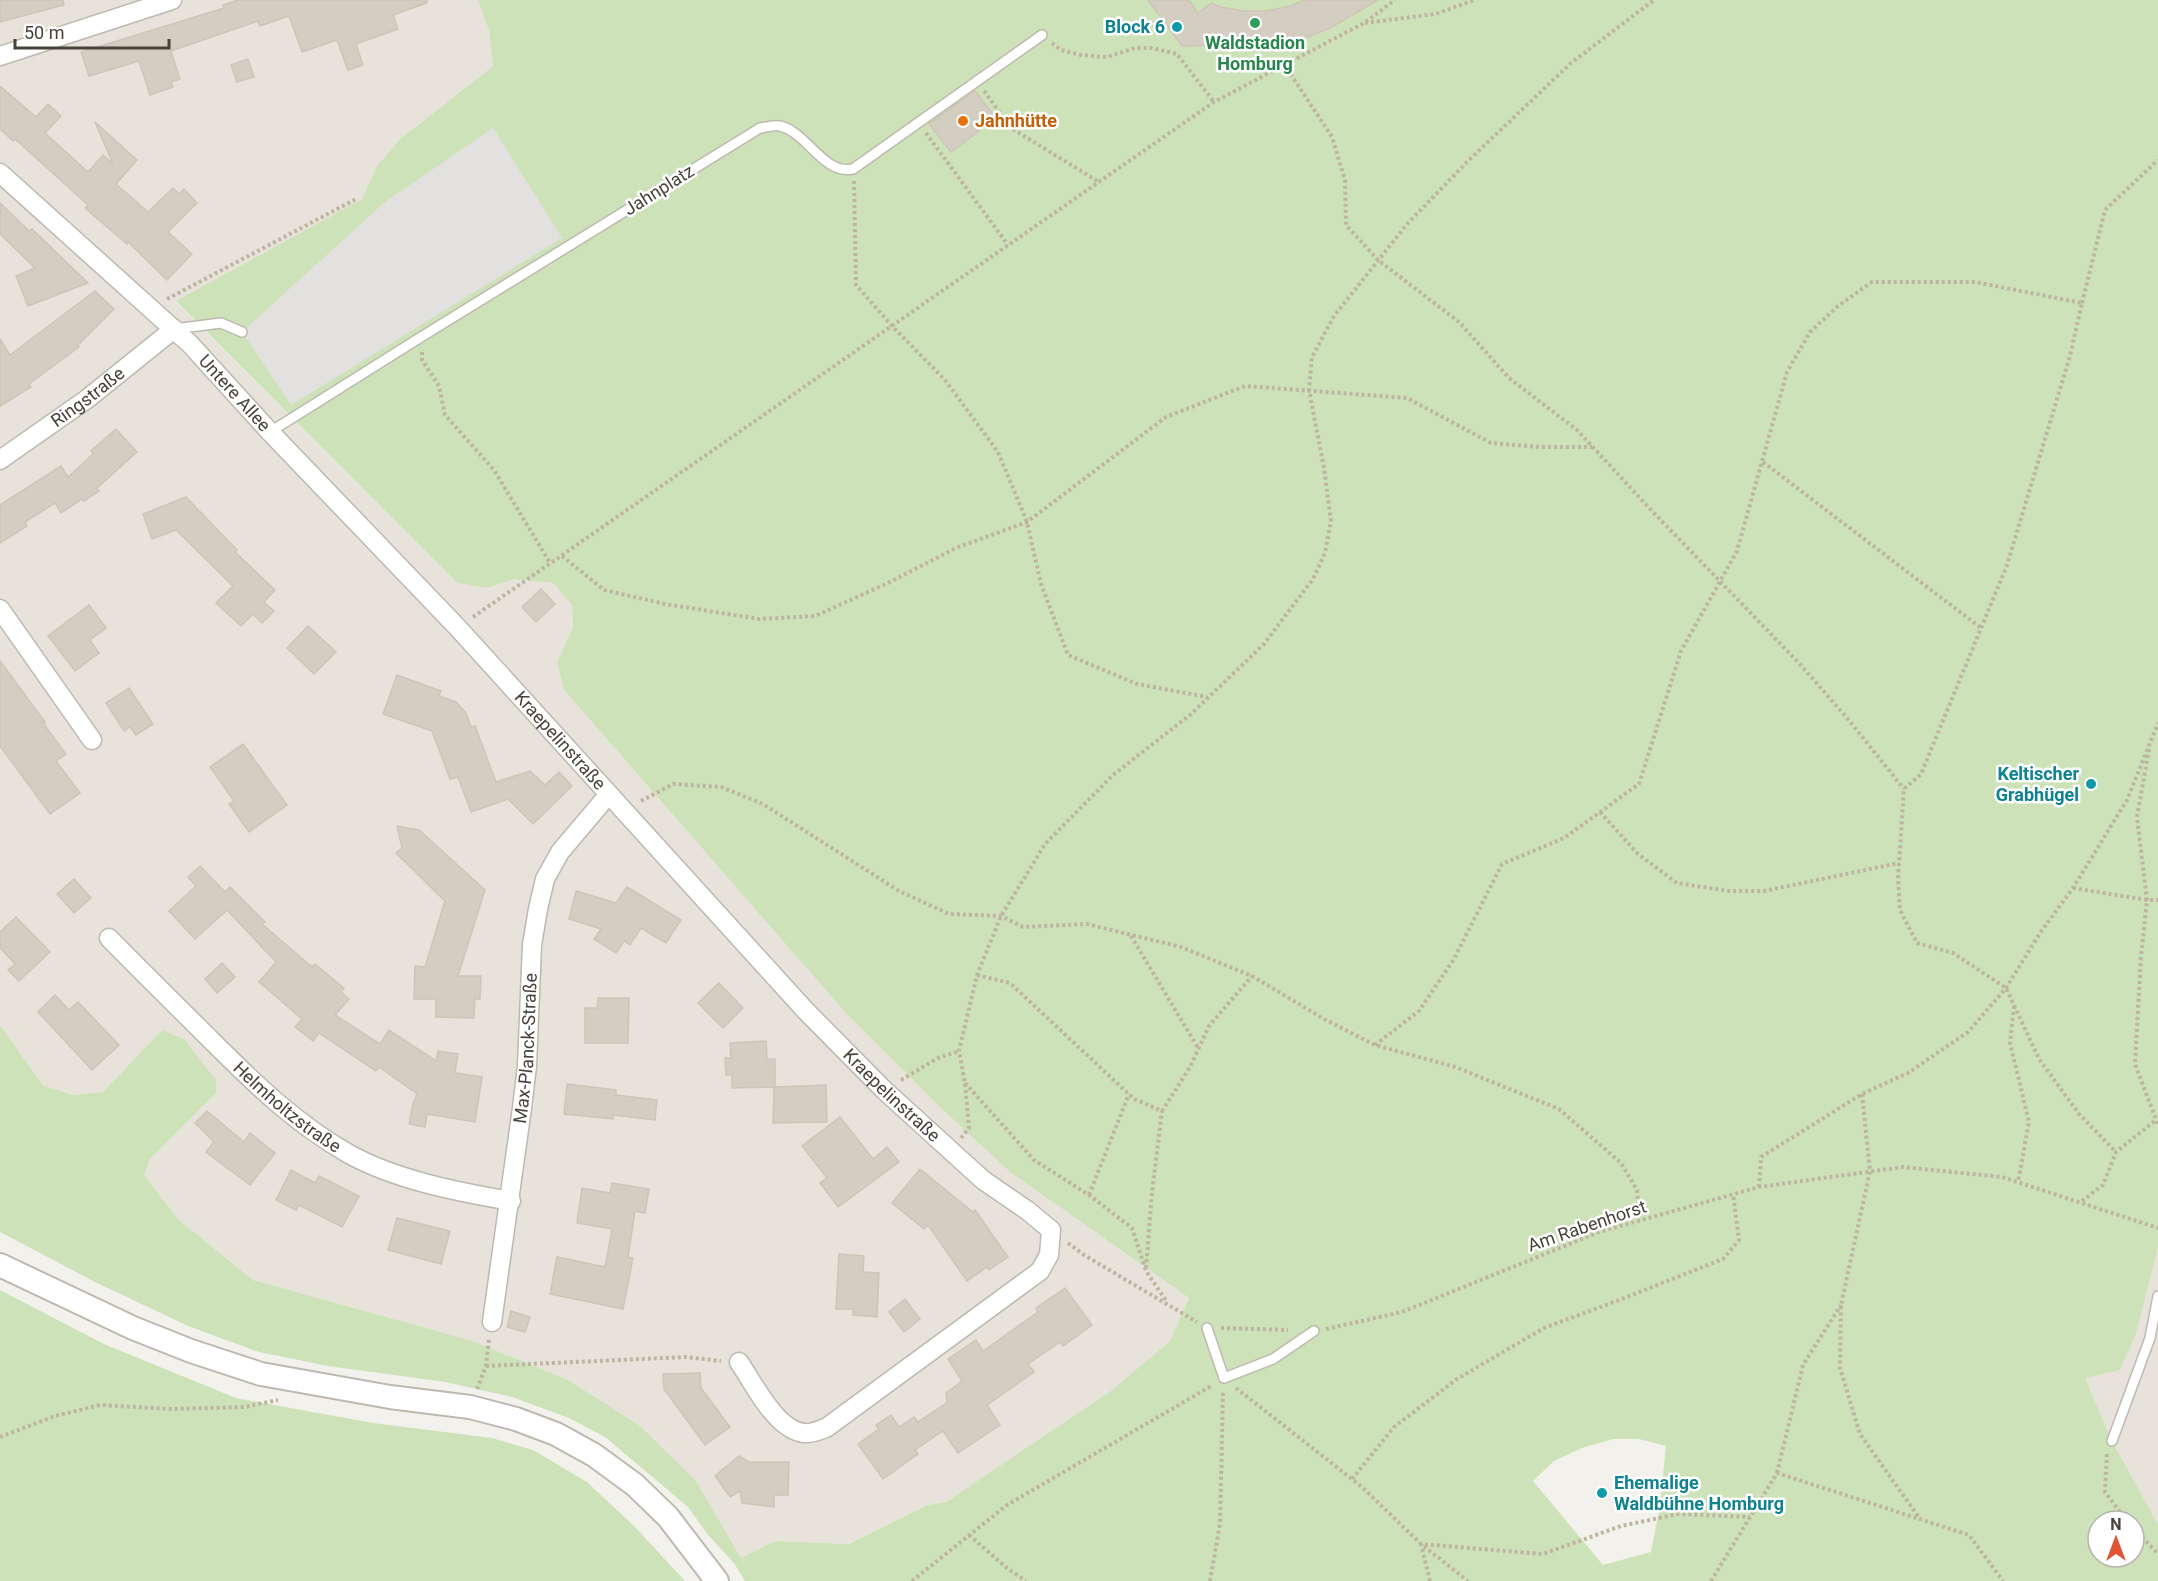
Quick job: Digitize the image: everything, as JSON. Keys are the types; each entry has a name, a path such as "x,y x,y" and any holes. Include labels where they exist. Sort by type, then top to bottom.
{"street":[{"path":"0,56 172,0"},
{"name":"Untere Allee","path":"0,173 190,344 270,432 458,628"},
{"name":"Ringstraße","path":"0,460 87,399 174,329"},
{"path":"0,609 92,740"},
{"name":"Kraepelinstraße","path":"458,628 805,1010 884,1090 951,1152 983,1180 1051,1230"},
{"name":"Max-Planck-Straße","path":"492,1322 511,1201 527,1066 532,945 545,879 560,852 609,794"},
{"name":"Helmholtzstraße","path":"109,938 268,1096 306,1128 351,1155 404,1177 455,1191 511,1201"},
{"path":"739,1362 780,1422 790,1429 803,1433 826,1428 1040,1271 1049,1255 1051,1230"},
{"path":"0,1265 133,1328 191,1351 261,1374 390,1397 470,1407 516,1419 556,1434 594,1455 635,1485 668,1516 717,1581"}],"lane":[{"path":"853,169 1042,35"},
{"name":"Jahnplatz","path":"270,432 760,128 777,126 788,129 835,167 845,170 853,169"},
{"path":"174,329 221,323 242,332"},
{"path":"2112,1441 2150,1338 2158,1296"},
{"path":"1207,1328 1224,1378 1274,1359 1314,1331"}],"path":[{"path":"458,628 1214,102 1364,23 1395,0"},
{"path":"1364,23 1435,14 1475,0"},
{"path":"951,1152 969,1128 965,1083 959,1051 977,975 1001,916 1045,844 1113,775 1190,715 1264,644 1313,579 1325,554 1331,521 1324,468 1309,390 1311,357 1334,315 1423,208 1571,63 1654,0"},
{"path":"1042,35 1062,50 1080,55 1107,57 1135,48 1152,48 1177,54 1214,102"},
{"path":"1284,64 1332,137 1345,180 1346,225 1378,260 1459,322 1509,378 1576,430 1798,662 1904,789 1898,879 1900,910 1917,943 1953,953 2006,988 2038,1059 2079,1114 2116,1152"},
{"path":"977,81 1011,128 1099,182"},
{"path":"918,123 1008,246"},
{"path":"1904,789 1921,774 2010,555 2070,356 2105,210 2158,160"},
{"path":"853,169 856,285 945,380 998,452 1027,522 1041,584 1068,656 1137,684 1208,698"},
{"path":"151,307 358,198"},
{"path":"1375,1045 1419,1011 1454,959 1502,864 1564,838 1639,784 1681,651 1737,551 1787,372 1810,332 1838,306 1872,282 1975,282 2082,303"},
{"path":"421,337 422,360 439,386 445,416 494,470 550,563"},
{"path":"562,556 604,590 665,604 759,618 816,616 957,548 1027,522 1166,417 1245,386 1407,398 1491,443 1540,447 1592,447"},
{"path":"1763,462 1982,628"},
{"path":"1759,1186 1761,1157 1862,1094 1908,1073 1968,1032 2006,988 2040,933 2073,888 2127,800 2158,723"},
{"path":"2081,1202 2103,1185 2116,1152 2157,1123 2135,1064 2141,957 2147,900 2138,817 2150,739"},
{"path":"624,811 673,784 721,787 763,804 899,891 949,914 1001,916 1023,927 1087,924 1181,947 1252,976 1324,1019 1375,1045 1455,1067 1559,1109 1621,1163 1637,1190 1640,1221"},
{"path":"1600,812 1638,854 1677,883 1729,891 1764,891 1899,863"},
{"path":"2073,888 2158,900"},
{"path":"1131,935 1198,1048"},
{"path":"977,975 1010,983 1129,1094 1162,1110"},
{"path":"1146,1271 1162,1110 1190,1067 1209,1026 1252,976"},
{"path":"2014,1005 2010,1043 2029,1122 2018,1182"},
{"path":"884,1090 938,1058 959,1051"},
{"path":"965,1083 1034,1160 1089,1195 1132,1228 1146,1271 1169,1305"},
{"path":"1089,1195 1129,1094"},
{"path":"1862,1094 1870,1172 1841,1305 1840,1368 1860,1434 1920,1519"},
{"name":"Am Rabenhorst","path":"1051,1230 1084,1255 1207,1328 1314,1331 1402,1312 1599,1232 1759,1186 1903,1167 2002,1177 2158,1228"},
{"path":"1352,1479 1394,1427 1457,1379 1544,1328 1723,1259 1739,1240 1733,1194"},
{"path":"1710,1581 1777,1473 1803,1365 1841,1305"},
{"path":"470,1407 486,1366 492,1322"},
{"path":"486,1366 686,1357 739,1362"},
{"path":"1224,1378 1352,1479 1421,1544 1468,1581"},
{"path":"912,1581 1007,1505 1224,1378"},
{"path":"1210,1581 1220,1524 1224,1378"},
{"path":"0,1437 55,1416 100,1405 172,1409 244,1407 287,1398"},
{"path":"2112,1441 2107,1455 2105,1492 2118,1509"},
{"path":"1777,1473 1969,1535 2003,1581"},
{"path":"1421,1544 1543,1554 1621,1526 1678,1514 1750,1517"},
{"path":"969,1535 1008,1569 1026,1581"},
{"path":"2146,1541 2158,1554"},
{"path":"1421,1544 1430,1581"}],"shaded area":[{"path":"0,0 478,0 489,31 493,66 399,140 377,166 362,199 176,302 457,583 488,588 514,579 553,583 572,605 573,627 557,662 564,690 845,1012 941,1108 1010,1172 1189,1298 1170,1341 1112,1390 946,1502 928,1505 847,1544 775,1541 741,1559 696,1481 568,1380 473,1341 253,1280 179,1220 144,1175 150,1159 216,1093 162,1030 103,1092 73,1095 43,1085 0,1025"},
{"path":"493,128 562,238 291,405 242,332 385,202"},
{"path":"2158,1248 2158,1524 2112,1441 2084,1377 2120,1370 2136,1334"}],"green space":[{"path":"478,0 2158,0 2158,1248 2136,1334 2120,1370 2085,1378 2112,1441 2158,1524 2158,1581 745,1581 734,1563 708,1535 688,1507 605,1437 569,1418 512,1397 445,1382 328,1366 259,1352 188,1326 95,1282 0,1232 0,1025 43,1085 73,1095 103,1092 162,1030 184,1039 216,1080 216,1093 150,1159 144,1175 179,1220 253,1280 473,1341 568,1380 640,1426 696,1481 741,1558 775,1541 848,1544 928,1505 946,1502 1112,1390 1170,1341 1189,1298 1010,1172 941,1108 845,1012 564,690 557,662 573,627 572,605 553,583 514,579 488,588 457,583 176,301 362,199 377,166 399,140 493,66 489,31","holes":["1613,1439 1639,1439 1666,1446 1660,1506 1651,1552 1603,1565 1533,1481 1554,1461 1582,1448"]},
{"path":"0,1290 104,1344 236,1398 373,1423 492,1438 533,1450 587,1482 634,1526 685,1581 0,1581"}],"building":[{"path":"0,0 63,0 64,5 0,22"},
{"path":"238,0 427,0 427,3 393,15 398,29 356,44 363,65 348,70 337,40 302,52 289,16 260,26 258,21 171,51 180,79 171,82 173,87 150,95 139,61 89,76 81,52 224,8 223,5"},
{"name":"Waldstadion Homburg","path":"1148,0 1189,0 1198,13 1211,3 1244,11 1266,11 1305,0 1378,0 1330,28 1300,40 1270,45 1182,46"},
{"path":"248,59 254,77 237,82 231,65"},
{"path":"0,86 36,117 48,104 61,116 45,133 88,172 103,155 113,164 95,122 137,160 116,184 148,212 173,188 179,194 184,189 197,203 168,232 192,254 167,280 128,242 127,244 85,208 88,205 15,139 13,141 0,129"},
{"name":"Jahnhütte","path":"975,91 996,118 951,152 929,124"},
{"path":"0,203 29,231 32,229 88,283 28,306 16,276 35,268 0,234"},
{"path":"95,291 114,309 78,345 79,347 29,384 31,387 0,406 0,339 10,355"},
{"path":"116,429 137,452 97,488 99,491 61,513 55,503 25,522 27,526 0,543 0,505 61,466 68,477 93,454 91,451"},
{"path":"186,497 237,550 235,552 275,590 264,602 274,611 262,623 253,614 241,626 216,603 233,586 176,530 152,539 143,514"},
{"path":"541,589 555,604 536,622 522,607"},
{"path":"89,605 106,628 90,640 99,653 75,671 48,636"},
{"path":"308,626 336,652 314,674 287,648"},
{"path":"0,661 66,754 56,761 80,793 50,814 0,746"},
{"path":"397,675 441,691 439,696 456,702 466,713 471,727 475,726 496,782 530,771 545,785 559,772 572,786 533,824 508,799 471,812 458,777 450,779 432,731 383,714"},
{"path":"129,688 153,724 136,735 130,727 124,731 106,703"},
{"path":"243,744 287,805 249,832 229,804 234,801 210,767"},
{"path":"397,826 419,830 485,890 458,976 481,976 480,999 475,999 474,1018 436,1017 436,999 414,999 415,966 425,967 445,901 396,853 402,848"},
{"path":"200,866 225,892 230,887 265,922 262,924 312,967 315,964 344,988 341,992 349,999 335,1015 380,1044 389,1030 436,1061 438,1051 458,1054 455,1073 482,1077 475,1122 427,1114 425,1127 409,1124 417,1094 379,1067 376,1071 319,1033 313,1041 295,1027 302,1019 259,982 276,962 227,910 195,939 169,911 196,886 188,877"},
{"path":"74,879 91,898 74,913 57,894"},
{"path":"627,887 681,920 666,943 641,928 630,945 624,941 616,953 594,939 601,929 569,919 576,891 616,903"},
{"path":"16,917 50,952 19,981 8,970 15,964 0,948 0,932"},
{"path":"222,963 235,977 217,993 205,979"},
{"path":"719,983 743,1008 723,1028 698,1003"},
{"path":"55,995 69,1010 78,1002 119,1045 92,1070 38,1012"},
{"path":"598,998 629,998 628,1043 585,1043 585,1008 597,1008"},
{"path":"766,1041 767,1059 775,1059 775,1087 826,1085 827,1122 773,1123 774,1087 732,1088 732,1075 726,1075 725,1058 731,1058 730,1043"},
{"path":"567,1084 616,1090 616,1095 657,1100 655,1120 613,1115 613,1119 564,1114"},
{"path":"207,1111 244,1142 250,1133 275,1153 250,1185 206,1152 214,1142 195,1123"},
{"path":"840,1117 873,1159 887,1147 899,1162 838,1207 820,1183 827,1178 802,1146"},
{"path":"920,1169 973,1212 975,1210 1008,1257 989,1270 987,1267 967,1281 928,1225 924,1229 892,1203"},
{"path":"291,1170 315,1183 319,1176 359,1196 342,1227 299,1205 296,1210 276,1200"},
{"path":"612,1183 649,1189 645,1213 635,1211 628,1257 633,1258 623,1309 550,1294 557,1257 605,1267 612,1229 577,1223 582,1188 610,1193"},
{"path":"397,1218 450,1231 441,1264 388,1250"},
{"path":"839,1254 864,1256 863,1272 879,1273 877,1317 853,1315 853,1309 836,1309"},
{"path":"1065,1288 1092,1325 1063,1346 1060,1342 1028,1364 1034,1372 987,1405 1000,1425 958,1453 943,1431 915,1450 918,1454 883,1479 858,1444 879,1429 876,1425 891,1415 899,1427 914,1417 918,1422 947,1403 946,1393 962,1381 948,1359 976,1340 983,1351 1038,1312 1036,1308"},
{"path":"905,1299 920,1319 904,1332 889,1312"},
{"path":"511,1311 530,1317 525,1332 507,1327"},
{"path":"700,1373 701,1388 730,1427 705,1445 664,1389 663,1374"},
{"path":"739,1456 749,1462 789,1462 788,1495 774,1495 774,1507 742,1503 740,1491 730,1497 715,1476"}],"place":[{"name":"Waldstadion Homburg","path":"1255,23"},
{"name":"Block 6","path":"1177,27"},
{"name":"Jahnhütte","path":"963,121"},
{"name":"Keltischer Grabhügel","path":"2091,784"},
{"name":"Ehemalige Waldbühne Homburg","path":"1602,1493"}]}
